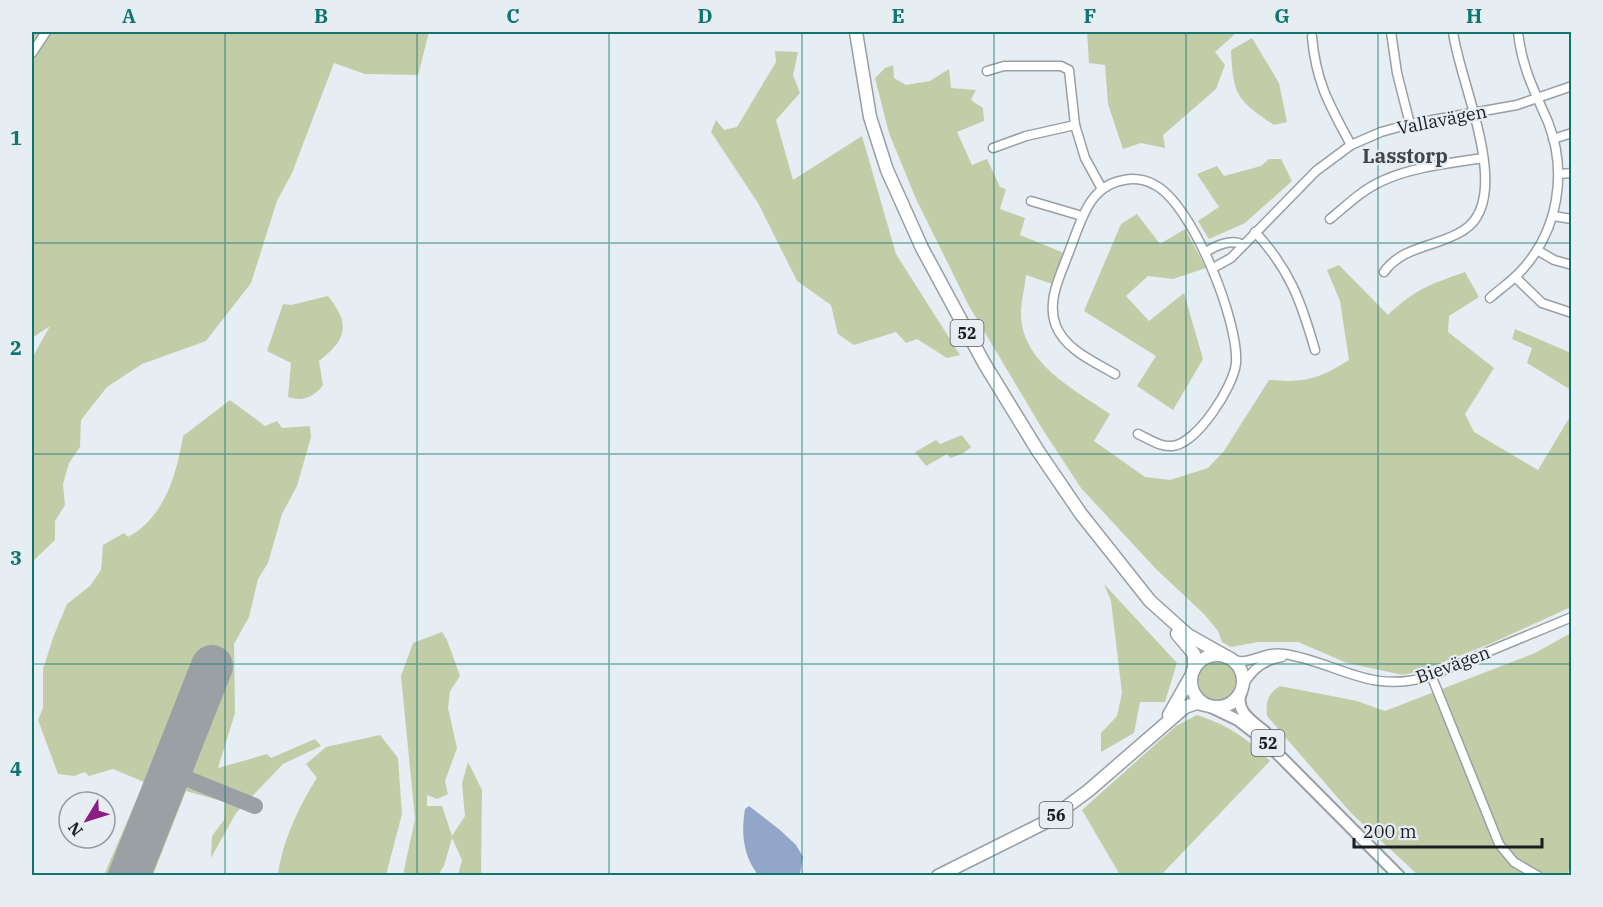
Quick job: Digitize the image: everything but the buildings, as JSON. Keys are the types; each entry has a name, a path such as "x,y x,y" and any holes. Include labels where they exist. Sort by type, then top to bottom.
{"highway":[{"name":"52","path":"856,32 864,90 877,143 896,194 940,283 978,353 1038,451 1081,514 1155,610 1192,650 1195,659 1193,691 1207,706"},
{"name":"52","path":"1150,601 1188,635 1229,658 1241,671 1241,691"},
{"path":"1193,671 1208,657 1229,658"},
{"name":"56","path":"1158,731 1179,700 1193,671"},
{"path":"1207,706 1228,705 1241,691"},
{"name":"56","path":"938,876 1046,822 1078,799 1188,705 1207,706"}],"main road":[{"name":"52","path":"1241,691 1240,707 1246,716 1407,876"},
{"name":"52","path":"1207,706 1238,720 1264,740 1399,876"}],"street":[{"path":"32,53 46,32"},
{"path":"1391,32 1397,73 1410,124"},
{"path":"1384,272 1408,252 1452,237 1470,227 1483,209 1486,198 1486,172 1457,58 1454,32"},
{"path":"1490,298 1515,277 1537,250 1553,216 1559,174 1553,139 1524,64 1518,32"},
{"path":"1312,37 1316,72 1322,92 1351,145"},
{"path":"987,70 1004,66 1061,66 1069,70 1075,125 1085,158 1102,189"},
{"name":"Vallavägen","path":"1213,268 1223,265 1316,171 1351,145 1381,132 1410,124 1473,114 1536,99 1572,86"},
{"path":"993,148 1026,136 1075,125"},
{"path":"1553,139 1572,133"},
{"path":"1330,219 1358,195 1383,180 1417,170 1483,158"},
{"path":"1559,174 1572,173"},
{"path":"1114,374 1072,347 1060,334 1053,316 1056,289 1082,216 1093,197 1102,189 1128,180 1155,185 1170,198 1205,253 1213,268 1234,344 1236,362 1232,379 1202,427 1190,440 1182,444 1162,445 1138,434"},
{"path":"1031,201 1082,216"},
{"path":"1553,216 1572,219"},
{"path":"1255,232 1278,258 1292,280 1315,350"},
{"path":"1205,253 1220,245 1235,242 1243,245"},
{"path":"1537,250 1554,260 1572,265"},
{"path":"1515,277 1542,303 1572,313"},
{"name":"Bievägen","path":"1229,658 1245,662 1276,653 1377,681 1405,682 1431,675 1572,617"},
{"name":"Bievägen","path":"1241,691 1250,674 1263,663 1278,658 1295,657"},
{"path":"1431,675 1499,844 1514,862 1538,876"}],"green space":[{"path":"32,32 429,32 418,75 365,74 334,63 292,173 277,201 251,283 206,341 142,364 107,387 81,420 80,447 69,463 63,484 65,505 55,521 55,540 32,562 32,358 50,326 32,338"},
{"path":"1087,32 1237,32 1215,52 1225,65 1216,89 1163,135 1165,148 1141,143 1123,149 1108,104 1105,65 1089,63"},
{"path":"1252,38 1279,83 1287,122 1274,125 1252,109 1239,95 1233,78 1231,50"},
{"path":"775,51 798,52 793,75 800,93 776,120 793,180 862,136 896,254 960,355 947,358 917,339 906,343 896,332 854,345 838,334 831,305 797,281 758,203 711,132 716,120 724,130 737,127 776,62"},
{"path":"893,65 894,78 906,85 930,81 949,69 951,88 976,90 971,100 983,108 984,121 957,132 972,165 987,159 1000,187 1006,189 1000,209 1025,218 1020,235 1064,253 1052,284 1026,275 1021,313 1023,331 1030,346 1052,373 1110,414 1094,441 1145,477 1170,480 1208,468 1224,451 1269,380 1292,381 1311,378 1329,372 1349,360 1340,301 1327,270 1339,265 1388,315 1424,288 1465,272 1479,297 1449,316 1448,332 1494,368 1465,414 1474,432 1538,470 1571,415 1571,607 1492,643 1423,670 1403,675 1347,663 1298,642 1258,642 1231,647 1222,642 1218,631 1204,614 1156,569 1081,488 1043,430 969,306 916,199 889,133 875,78 885,68"},
{"path":"1269,159 1281,159 1292,181 1245,223 1209,239 1198,221 1219,207 1197,174 1217,166 1224,176 1261,166"},
{"path":"1137,214 1160,244 1185,229 1206,268 1173,279 1148,276 1126,296 1149,321 1184,293 1203,359 1173,410 1137,386 1156,356 1084,311 1121,224"},
{"path":"328,296 340,315 343,331 335,346 319,361 323,385 316,393 308,397 299,399 288,397 291,363 267,351 283,304 291,305"},
{"path":"1515,329 1571,353 1571,390 1527,363 1532,348 1512,339"},
{"path":"230,400 265,426 277,421 282,428 310,426 311,437 297,486 282,514 268,563 258,579 249,617 234,644 235,713 218,768 267,754 271,758 315,739 321,746 283,764 236,813 211,858 212,836 224,820 225,802 186,791 153,875 104,875 115,850 117,850 117,845 144,782 113,769 89,776 85,772 74,776 58,774 38,720 43,708 43,669 67,604 90,586 101,570 103,545 124,533 128,537 140,529 160,507 177,465 183,436"},
{"path":"962,435 971,447 962,454 950,458 947,454 926,466 915,452 936,440 940,444"},
{"path":"1104,584 1177,663 1165,702 1140,702 1134,733 1101,752 1101,733 1117,716 1122,693 1111,601"},
{"path":"442,632 460,676 450,691 448,708 457,748 445,781 448,794 437,799 427,795 427,806 442,806 452,836 465,816 462,783 468,762 482,790 481,875 458,875 462,860 452,838 444,866 438,875 403,875 415,819 401,676 413,643"},
{"path":"1571,633 1572,866 1566,875 1418,875 1351,813 1267,716 1268,699 1272,692 1280,686 1357,701 1385,711 1535,653"},
{"path":"1217,660 1232,666 1238,681 1232,696 1217,702 1202,696 1196,681 1202,666"},
{"path":"1197,715 1236,733 1270,761 1161,875 1120,875 1082,810 1176,726"},
{"path":"380,735 398,758 402,814 386,875 278,875 283,850 292,825 317,778 306,764 326,747"}],"water":[{"path":"749,806 796,845 803,857 800,873 797,875 758,875 749,860 744,844 745,809"}],"taxiway":[{"path":"188,779 255,806"}],"runway":[{"path":"129,876 212,666"}],"district":[{"name":"Lasstorp","path":"1405,156"}]}
